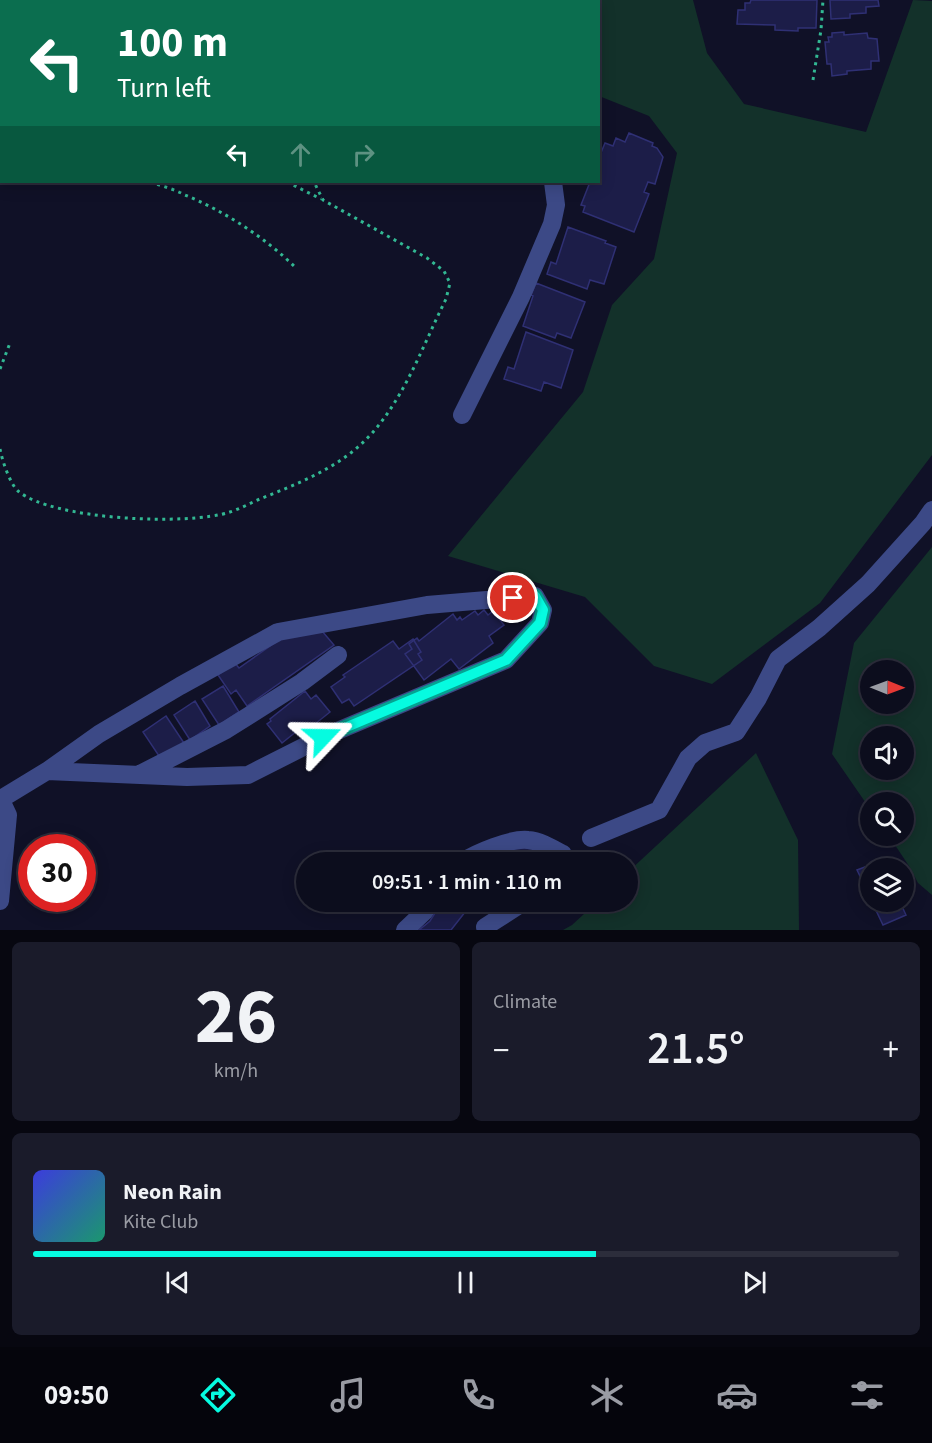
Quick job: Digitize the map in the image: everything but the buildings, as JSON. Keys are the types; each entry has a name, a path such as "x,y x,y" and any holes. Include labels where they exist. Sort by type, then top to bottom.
{"street":[{"path":"462,415 521,297 552,224 556,205 553,183"},
{"path":"591,838 659,810 688,758 705,743 736,732 758,698 778,658 819,628 868,584 932,510"},
{"path":"0,902 8,815 1,798 47,771 99,734 278,632 427,605 535,596 543,610 540,623 506,660 323,737 248,775 187,777 47,771"},
{"path":"137,776 226,730 302,682 338,655"},
{"path":"485,852 526,839 559,852"},
{"path":"405,930 424,912"},
{"path":"485,927 508,912"}],"path":[{"path":"813,80 823,0"},
{"path":"153,183 186,195 226,217 268,244 294,266"},
{"path":"0,450 16,490 58,508 124,519 209,517 230,512 280,492 352,452 370,436 403,388 446,299 450,283 444,271 427,258 289,183"},
{"path":"314,183 323,200"},
{"path":"0,369 10,343"}],"green space":[{"path":"600,0 693,0 707,53 744,104 866,132 913,0 932,1 932,455 820,603 712,684 654,666 585,597 448,556 583,392 612,305 654,259 677,153 649,116 600,96"},
{"path":"932,547 932,895 918,883 914,875 914,858 904,858 896,846 914,846 914,792 860,792 860,795 832,754 854,643"},
{"path":"756,753 798,840 799,930 563,930 586,912 638,912 638,863"}],"route":[{"path":"323,737 506,660 540,623 543,610 535,596 513,598"}]}
